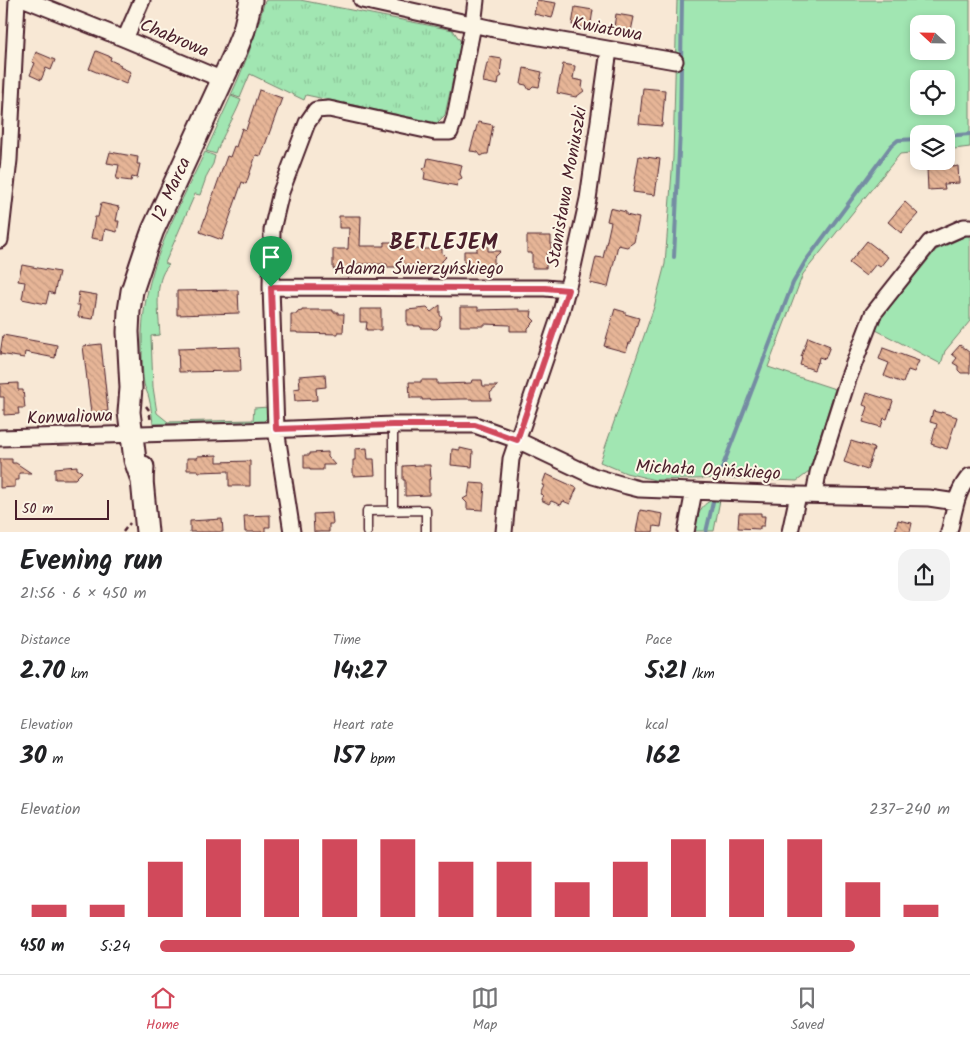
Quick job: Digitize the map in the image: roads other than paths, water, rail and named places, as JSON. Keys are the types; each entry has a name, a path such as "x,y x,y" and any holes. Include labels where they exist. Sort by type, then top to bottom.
{"street":[{"path":"0,240 9,160 17,0"},
{"name":"Chabrowa","path":"27,0 223,80"},
{"path":"125,39 142,0"},
{"name":"12 Marca","path":"147,532 142,480 145,428 138,408 141,398 128,346 132,291 154,230 244,30 251,0"},
{"path":"292,532 276,429 271,287 272,230 279,201 307,123 316,110 329,109 435,132 450,132 455,117 476,0"},
{"name":"Kwiatowa","path":"370,1 473,25 675,61"},
{"name":"Stanisława Moniuszki","path":"504,532 511,459 568,290 588,198 610,50"},
{"path":"814,495 818,473 848,379 873,314 930,242 964,227 970,227"},
{"name":"Adama Świerzyńskiego","path":"271,287 545,288 568,290"},
{"name":"Michała Ogińskiego","path":"145,428 276,429 393,425 475,425 517,440 593,476 639,489 929,498 956,502"},
{"name":"Konwaliowa","path":"0,438 145,428"},
{"path":"949,532 956,502 970,476"},
{"path":"686,532 694,491"},
{"path":"790,532 798,495"}],"lane":[{"path":"393,425 393,510"},
{"path":"367,532 367,511 393,510 426,510 426,532"}],"waterway":[{"path":"674,257 680,130 682,0"},
{"path":"955,135 970,134"},
{"path":"719,476 793,283 805,262 891,146 898,140 910,139"},
{"path":"706,532 713,502"}],"district":[{"name":"BETLEJEM","path":"444,243"}]}
